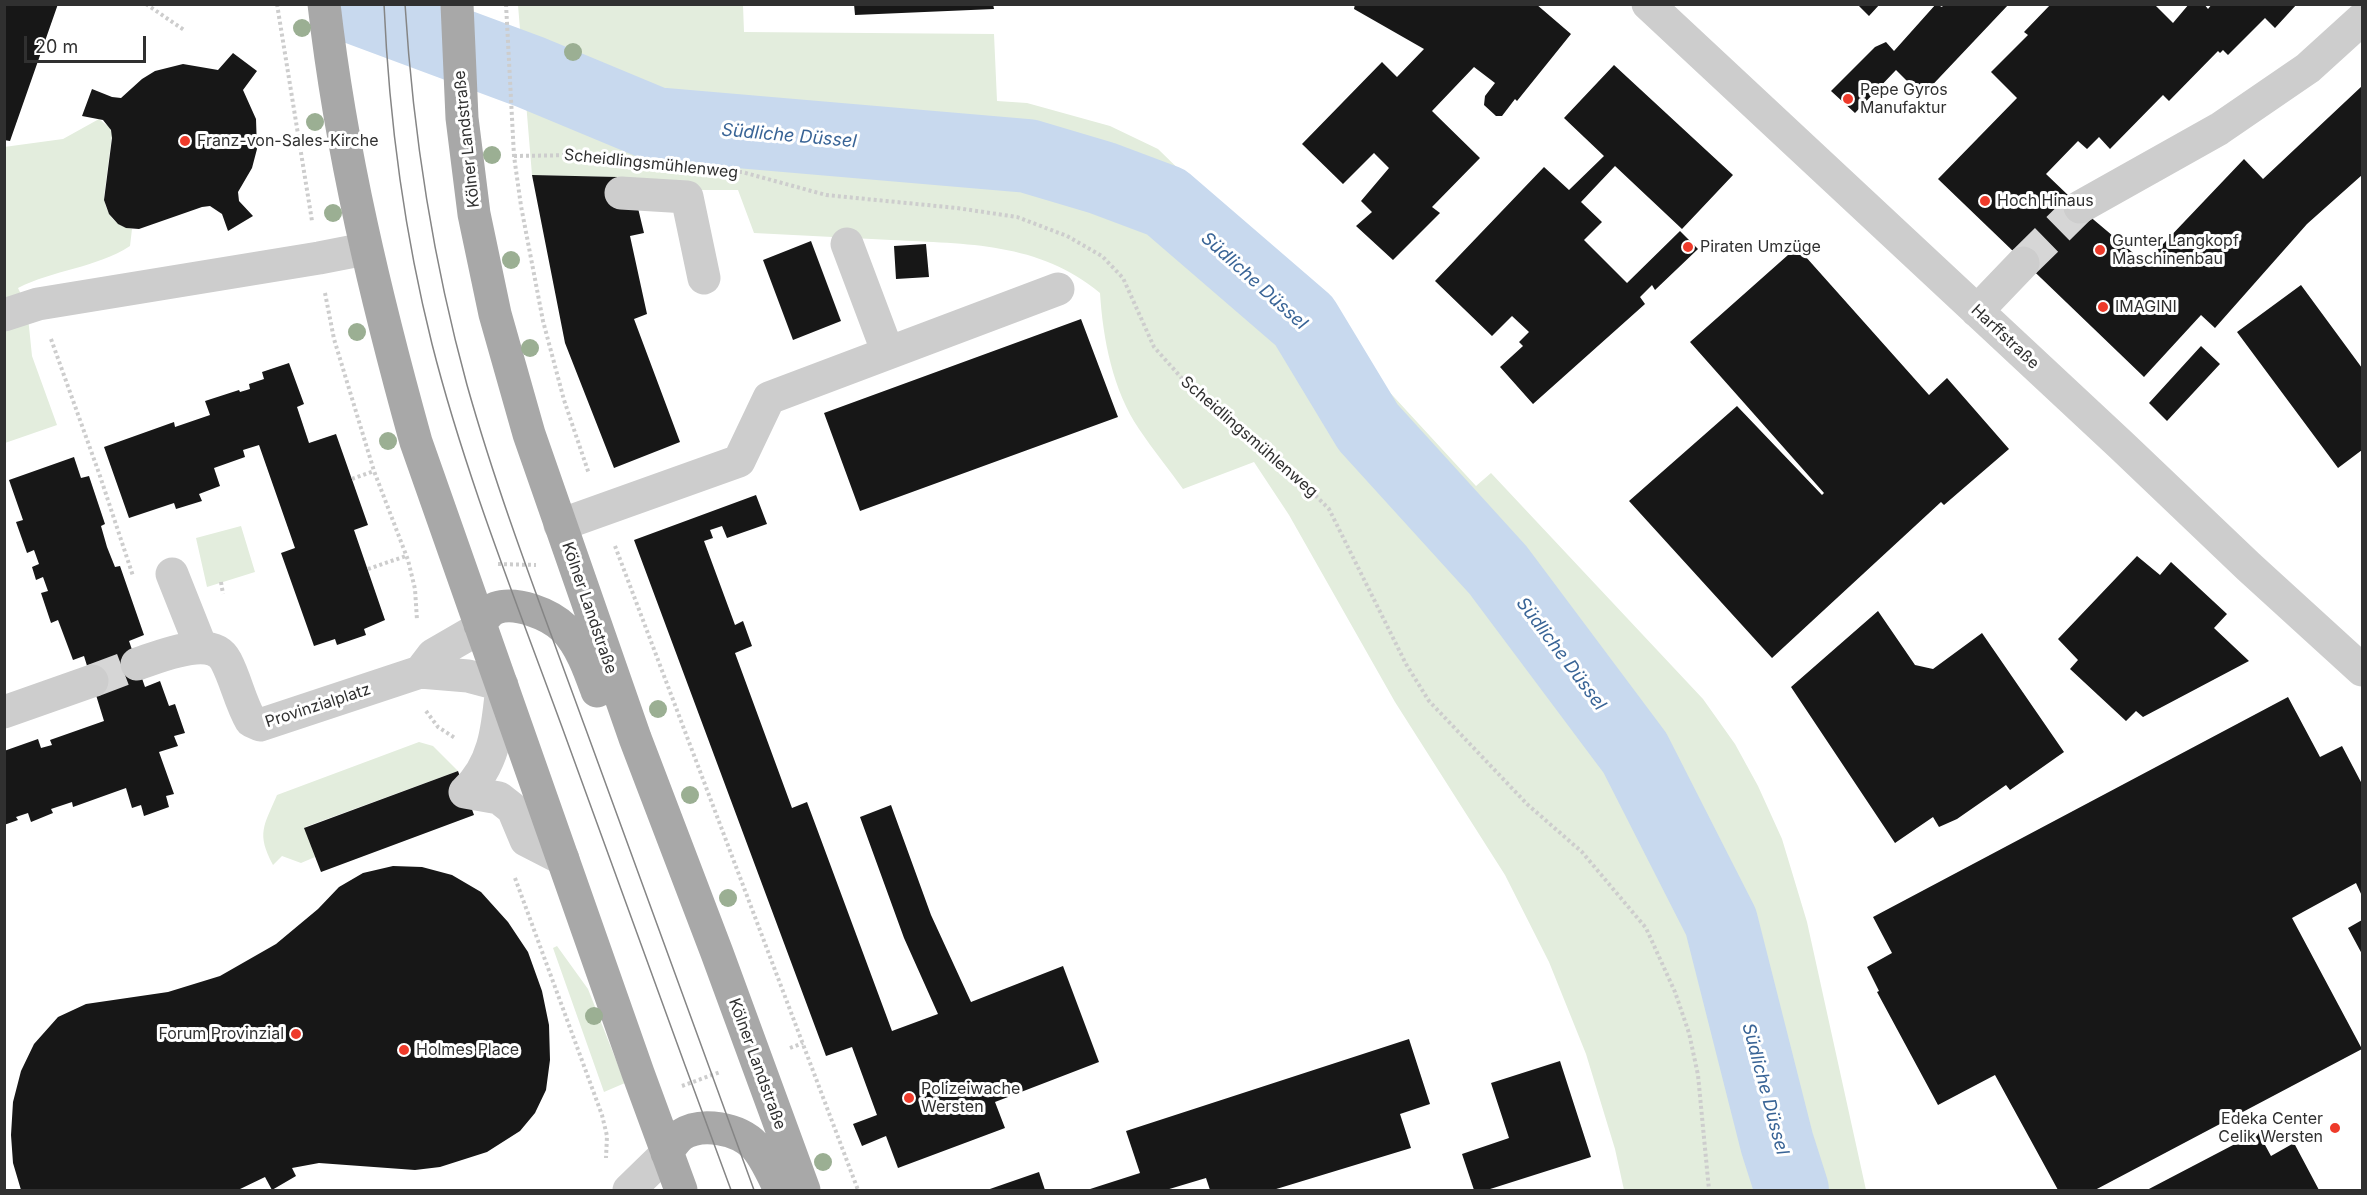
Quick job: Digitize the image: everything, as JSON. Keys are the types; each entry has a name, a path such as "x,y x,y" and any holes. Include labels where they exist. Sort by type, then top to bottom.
{"main road":[{"path":"324,4 330,54 365,249 386,336 416,442 681,1191"},
{"name":"Kölner Landstraße","path":"456,4 460,88 474,214 495,314 529,434 635,738 804,1191"},
{"path":"480,625 488,613 496,608 508,606 544,615 564,628 588,666 611,727 635,738"},
{"name":"Kölner Landstraße","path":"667,1153 673,1142 683,1134 694,1130 708,1128 733,1132 744,1137 756,1147 780,1191"}],"street":[{"name":"Harffstraße","path":"1655,7 2249,567 2362,670"},
{"path":"2080,207 2219,129 2308,68 2362,19"},
{"path":"621,193 687,198 704,278"},
{"path":"847,243 888,353"},
{"path":"4,315 38,304 365,249"},
{"path":"1977,311 2023,263"},
{"path":"560,525 739,461 769,398 1058,289"},
{"path":"137,664 160,656 201,647 172,574"},
{"name":"Provinzialplatz","path":"422,687 433,655 471,633 480,625"},
{"name":"Provinzialplatz","path":"201,647 219,651 226,660 251,721 260,725 468,676 502,685"},
{"path":"4,712 92,681"},
{"path":"502,685 495,741 479,780 465,792 500,798 513,809 526,840 563,859"},
{"path":"629,1191 667,1153"}],"path":[{"path":"146,4 184,30"},
{"path":"277,4 334,339 374,471 407,558 415,589 417,623"},
{"path":"506,4 514,156 521,206 543,321 564,400 602,510 858,1191"},
{"name":"Scheidlingsmühlenweg","path":"514,156 579,155 610,158"},
{"name":"Scheidlingsmühlenweg","path":"709,170 742,172 826,195 957,208 1017,217 1067,236 1102,256 1123,278 1154,347 1187,384 1287,467 1329,509 1406,664 1430,701 1527,804 1582,852 1646,928 1675,992 1689,1033 1698,1075 1709,1191"},
{"path":"38,304 93,454 126,555"},
{"path":"352,479 374,471"},
{"path":"368,569 407,558 624,569"},
{"path":"422,687 426,711 438,727 470,752 479,780"},
{"path":"512,871 602,1114 608,1136 604,1164"},
{"path":"602,1114 803,1043"}],"green space":[{"path":"518,5 743,5 744,32 994,34 997,101 1027,103 1110,126 1158,149 1231,220 1476,486 1491,473 1703,699 1735,744 1758,786 1782,839 1807,922 1866,1190 1624,1190 1615,1149 1586,1054 1549,962 1505,875 1395,702 1289,515 1254,462 1183,489 1144,437 1122,398 1116,381 1107,346 1100,293 1077,276 1052,264 1001,249 947,243 754,233 738,190 668,190 636,179 618,177 532,175"},
{"path":"99,119 110,128 112,135 105,203 109,214 116,222 132,229 130,246 103,259 18,288 27,307 32,356 57,425 5,443 4,147 63,139"},
{"path":"241,526 255,572 207,587 196,538"},
{"path":"419,742 433,746 458,771 305,827 315,857 301,863 282,856 273,865 263,837 268,815 277,795"},
{"path":"557,946 588,989 625,1083 604,1092 553,948"}],"building":[{"path":"4,4 58,4 10,141 4,140"},
{"path":"854,4 993,4 994,9 855,15"},
{"path":"1355,4 1536,4 1571,34 1517,101 1515,99 1502,116 1496,116 1484,105 1485,96 1495,83 1474,67 1432,111 1480,158 1432,207 1440,213 1393,260 1356,226 1372,212 1361,201 1389,168 1374,153 1343,184 1302,144 1382,62 1397,77 1424,49 1354,9"},
{"path":"1857,4 1880,4 1869,16"},
{"path":"1936,4 1942,7 1944,4 2009,4 1922,96 1896,70 1855,113 1831,91 1875,47 1886,42 1894,51"},
{"path":"2051,4 2154,4 2173,23 2189,4 2204,4 2208,9 2212,4 2297,4 2275,28 2265,18 2228,55 2223,50 2220,53 2218,51 2169,101 2163,95 2110,149 2099,137 2087,149 2078,141 2046,174 2094,220 2145,263 2244,159 2263,179 2362,86 2362,175 2307,224 2215,328 2201,315 2144,377 1938,179 2017,98 1991,72 2028,35 2024,32"},
{"name":"Franz-von-Sales-Kirche","path":"233,53 257,71 243,90 256,119 257,149 252,168 238,192 239,201 253,216 228,231 222,214 210,206 139,229 126,228 118,224 109,214 104,200 111,130 103,120 82,116 92,89 121,98 142,79 155,71 183,64 218,70"},
{"path":"1614,65 1733,175 1682,229 1615,166 1581,202 1602,222 1584,240 1627,283 1680,231 1698,249 1655,290 1652,285 1640,297 1645,304 1533,404 1500,367 1523,346 1519,342 1529,332 1512,316 1492,336 1435,281 1544,167 1569,190 1604,156 1564,118"},
{"path":"532,175 618,177 624,206 637,204 644,233 630,236 647,314 634,319 680,442 614,468 565,343"},
{"path":"811,241 841,321 793,340 763,260"},
{"path":"926,244 929,277 896,279 894,246"},
{"path":"1797,247 1929,395 1947,378 2009,449 1944,505 1941,502 1772,658 1629,501 1737,406 1822,495 1824,493 1690,342"},
{"path":"2301,285 2362,368 2362,450 2338,468 2237,332"},
{"path":"1081,319 1118,417 860,511 824,413"},
{"path":"2201,346 2220,364 2167,421 2149,403"},
{"path":"289,363 304,404 297,407 309,443 336,434 368,525 354,530 385,620 364,629 366,635 337,645 335,639 314,646 281,553 295,548 259,445 243,450 245,457 214,468 220,486 199,494 202,501 176,509 174,503 129,518 104,447 174,422 175,427 210,415 205,401 239,390 240,392 250,389 249,384 264,379 262,372"},
{"path":"74,457 81,478 89,476 105,524 101,526 107,547 115,567 120,566 144,635 129,641 145,687 160,681 169,706 175,704 185,733 174,736 178,746 159,752 174,794 166,796 169,807 144,816 141,805 132,808 126,788 73,807 72,802 51,809 53,813 31,822 28,813 4,825 4,751 38,739 41,748 52,745 50,740 104,721 84,656 73,660 58,620 51,623 41,593 48,591 43,577 36,580 32,567 39,564 34,550 27,553 16,522 23,520 9,480"},
{"path":"756,495 767,524 727,538 722,526 710,530 713,538 704,541 735,625 743,621 752,646 735,653 792,808 807,802 892,1031 938,1014 904,938 860,817 891,805 931,915 971,1002 1063,966 1099,1062 995,1102 1005,1128 898,1168 886,1136 862,1146 853,1124 877,1115 852,1047 826,1056 634,540"},
{"path":"2137,556 2160,575 2171,562 2227,614 2214,628 2249,661 2143,717 2136,711 2126,721 2070,669 2078,660 2058,639"},
{"path":"1878,611 1915,665 1933,669 1982,633 2064,752 2010,790 2006,785 1957,819 1939,827 1933,817 1895,843 1791,687"},
{"path":"2288,697 2320,757 2342,746 2362,784 2362,896 2356,883 2292,918 2362,1049 2095,1190 2058,1190 1995,1075 1938,1105 1877,992 1879,991 1867,967 1892,953 1873,917"},
{"path":"458,771 474,815 321,872 304,828"},
{"name":"Forum Provinzial","path":"393,866 422,867 452,875 481,892 508,922 528,952 542,991 549,1025 550,1060 546,1090 535,1113 520,1131 487,1152 440,1167 415,1170 319,1163 292,1168 296,1176 272,1190 265,1177 238,1190 21,1190 13,1163 11,1135 13,1102 21,1071 34,1044 58,1017 86,1004 168,992 220,976 276,944 318,909 339,887 363,873"},
{"path":"2362,920 2362,954 2348,928"},
{"path":"1409,1039 1430,1104 1400,1114 1411,1148 1273,1190 1210,1190 1206,1178 1166,1190 1087,1190 1140,1173 1126,1131"},
{"path":"1560,1061 1591,1157 1487,1190 1474,1190 1462,1154 1509,1138 1491,1083"},
{"path":"2258,1132 2271,1156 2294,1143 2319,1190 2147,1190"},
{"path":"1039,1172 1045,1190 987,1190"}],"waterway":[{"name":"Südliche Düssel","path":"347,4 530,72 655,124 1028,156 1102,178 1166,202 1304,321 1368,427 1498,570 1635,753 1721,922 1777,1143 1792,1190"}],"tunnel":[{"path":"2023,263 2080,207"},
{"path":"92,681 137,664"}],"tram line":[{"path":"384,4 399,175 413,260 445,393 492,537 731,1190"},
{"path":"405,4 413,101 426,196 444,291 467,385 523,558 754,1190"}],"place":[{"name":"Pepe Gyros Manufaktur","path":"1848,99"},
{"name":"Franz-von-Sales-Kirche","path":"185,141"},
{"name":"Hoch Hinaus","path":"1985,201"},
{"name":"Piraten Umzüge","path":"1688,247"},
{"name":"Gunter Langkopf Maschinenbau","path":"2100,250"},
{"name":"IMAGINI","path":"2103,307"},
{"name":"Forum Provinzial","path":"296,1034"},
{"name":"Holmes Place","path":"404,1050"},
{"name":"Polizeiwache Wersten","path":"909,1098"},
{"name":"Edeka Center Celik Wersten","path":"2335,1128"}]}
